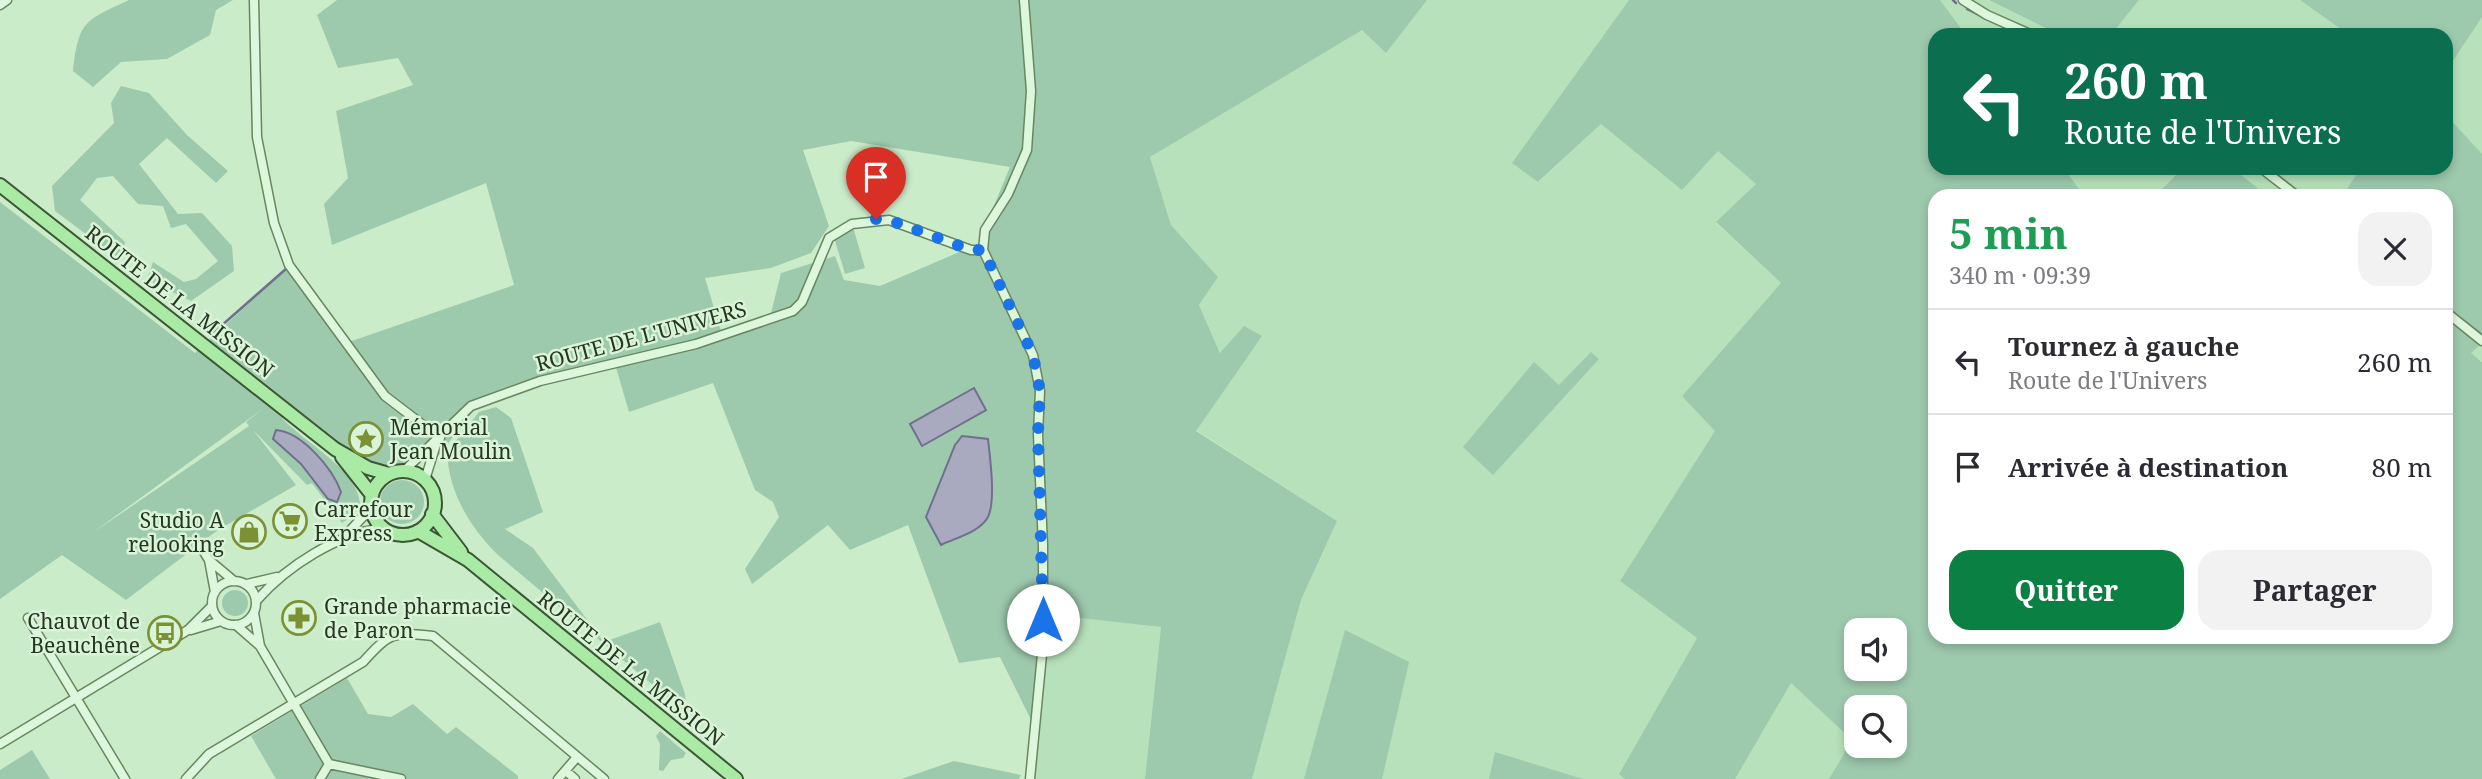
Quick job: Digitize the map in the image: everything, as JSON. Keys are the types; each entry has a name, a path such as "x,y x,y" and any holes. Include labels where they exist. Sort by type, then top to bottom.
{"main road":[{"name":"ROUTE DE LA MISSION","path":"0,185 335,449"},
{"path":"335,449 368,468 389,474 404,471 425,480 433,496 432,514 418,531 400,535 383,528 372,501 335,449"},
{"path":"372,501 379,482 389,474"},
{"path":"432,514 468,560"},
{"path":"418,531 468,560"},
{"name":"ROUTE DE LA MISSION","path":"468,560 736,779"}],"street":[{"path":"0,5 7,0"},
{"path":"254,0 257,137 274,223 289,265 385,396 438,439"},
{"path":"1024,0 1031,91 1027,150 1008,194 985,230 983,250 1033,355 1040,391 1038,434 1043,546 1043,644 1031,779"},
{"path":"1964,0 1987,15 2016,28"},
{"path":"2270,175 2288,189"},
{"name":"ROUTE DE L'UNIVERS","path":"404,471 471,406 509,391 576,371 696,344 794,310 806,292 829,239 852,224 889,220 971,250 983,250"},
{"path":"2453,318 2482,341"},
{"name":"ROUTE DE L'UNIVERS","path":"425,480 438,439"},
{"path":"341,539 372,501"},
{"path":"236,625 250,620 257,600 280,576 341,539 383,528"},
{"path":"199,544 209,559 234,580 247,584 280,576"},
{"path":"0,744 188,630 212,606 215,592 209,559"},
{"path":"215,592 220,586 234,580"},
{"path":"247,584 257,600"},
{"path":"212,606 221,621"},
{"path":"254,613 260,646"},
{"path":"28,618 125,779"},
{"path":"188,630 221,621 236,625 260,646 329,764 401,779"},
{"path":"186,779 209,754 363,662 380,643 400,632 433,636 604,779"},
{"path":"558,779 577,757"},
{"path":"320,779 329,764"},
{"path":"566,771 575,779"}],"green space":[{"path":"129,0 233,0 216,10 210,35 167,59 121,62 93,87 73,71 81,32 102,13"},
{"path":"337,0 1427,0 1386,53 1362,30 1150,157 1171,225 1218,277 1199,305 1220,353 1244,326 1262,336 1196,431 1337,521 1301,600 1252,779 1145,779 1161,627 1044,614 1035,728 1000,657 959,663 908,525 850,550 828,525 752,584 745,569 779,517 773,502 755,490 713,383 629,412 615,364 541,383 477,406 439,455 376,471 281,417 350,479 360,504 354,515 342,523 312,483 307,485 253,430 296,485 218,530 126,600 62,555 0,599 0,202 195,353 286,269 343,344 514,285 486,183 332,245 324,204 348,178 336,111 413,85 398,58 338,68 317,15","holes":["851,141 1010,167 978,244 880,286 844,280 835,256 781,273 769,321 723,338 705,278 771,268 811,253 829,226 803,150","974,388 986,410 922,445 910,423","264,408 246,422 249,426 91,534"]},
{"path":"1066,0 1629,0 1513,163 1539,182 1601,124 1718,150 1756,184 1716,223 1781,283 1682,396 1716,431 1620,581 1697,638 1619,774 1625,779 1252,779 1301,600 1337,521 1196,430 1221,354 1199,305 1218,277 1171,225 1150,157 1216,116"},
{"path":"1629,0 1940,0 1961,28 1928,28 1928,175 2069,175 2079,189 1928,189 1928,644 2453,644 2453,189 2347,189 2356,175 2453,175 2453,123 2482,154 2482,343 2471,353 2482,362 2482,779 1829,779 1844,754 1844,758 1907,758 1907,695 1844,695 1844,733 1791,683 1735,779 1625,779 1619,774 1697,638 1620,581 1715,431 1682,396 1781,283 1716,222 1756,184 1718,151 1682,190 1601,124 1538,182 1512,163"},
{"path":"1940,0 1989,0 2046,28 1961,28"},
{"path":"1989,0 2139,0 2117,28 2046,28"},
{"path":"2139,0 2300,0 2339,28 2117,28"},
{"path":"2300,0 2482,0 2482,17 2453,61 2453,28 2339,28"},
{"path":"2482,17 2482,361 2453,339 2453,189 2259,189 2241,175 2453,175 2453,61"},
{"path":"121,86 149,93 187,135 228,171 216,183 167,138 139,164 178,214 202,213 232,246 234,271 191,301 147,280 153,262 184,282 196,279 218,261 186,224 171,228 163,206 138,204 113,176 97,178 80,200 125,242 121,260 55,211 52,186 114,123 111,103"},
{"path":"2069,175 2176,175 2162,189 2079,189"},
{"path":"2176,175 2241,175 2259,189 2162,189"},
{"path":"853,227 865,268 845,274 834,237"},
{"path":"1591,352 1599,359 1493,475 1463,447 1534,362 1559,385"},
{"path":"496,407 511,418 543,512 505,529 533,548 604,642 660,622 685,694 686,713 498,555 462,508 452,481 447,452 479,412"},
{"path":"402,480 411,481 418,486 423,493 423,511 418,518 411,523 402,524 393,523 386,518 381,511 380,502 381,493 386,486 393,481"},
{"path":"235,590 244,594 248,603 244,612 235,616 226,612 222,603 226,594"},
{"path":"1044,614 1161,627 1145,779 1029,779"},
{"path":"1345,630 1409,662 1382,779 1304,779"},
{"path":"347,678 368,714 391,717 413,704 447,734 456,727 518,776 518,779 276,779 251,736"},
{"path":"1791,683 1844,733 1844,754 1829,779 1735,779"},
{"path":"660,731 686,753 683,758 671,760 663,771 659,770 660,744 656,736"},
{"path":"32,750 50,779 0,779 0,770"},
{"path":"1495,752 1583,779 1489,779"},
{"path":"954,761 1021,775 1019,779 901,779"}],"water":[{"path":"974,388 986,410 922,446 910,424"},
{"path":"276,430 296,437 324,463 341,492 337,502 328,499 301,464 273,439"},
{"path":"962,436 988,439 992,500 988,517 979,527 941,545 926,517 955,445"}],"waterway":[{"path":"1953,0 1956,3"},
{"path":"1967,9 1997,24"},
{"path":"2277,175 2295,189"},
{"path":"212,334 287,268"},
{"path":"2453,312 2482,335"}],"place":[{"name":"Mémorial Jean Moulin","path":"366,439"},
{"name":"Carrefour Express","path":"290,521"},
{"name":"Studio A relooking","path":"249,532"},
{"name":"Grande pharmacie de Paron","path":"299,618"},
{"name":"Chauvot de Beauchêne","path":"165,633"}],"route":[{"path":"876,219 889,220 971,250 983,250 1033,355 1040,391 1038,434 1043,620"}]}
